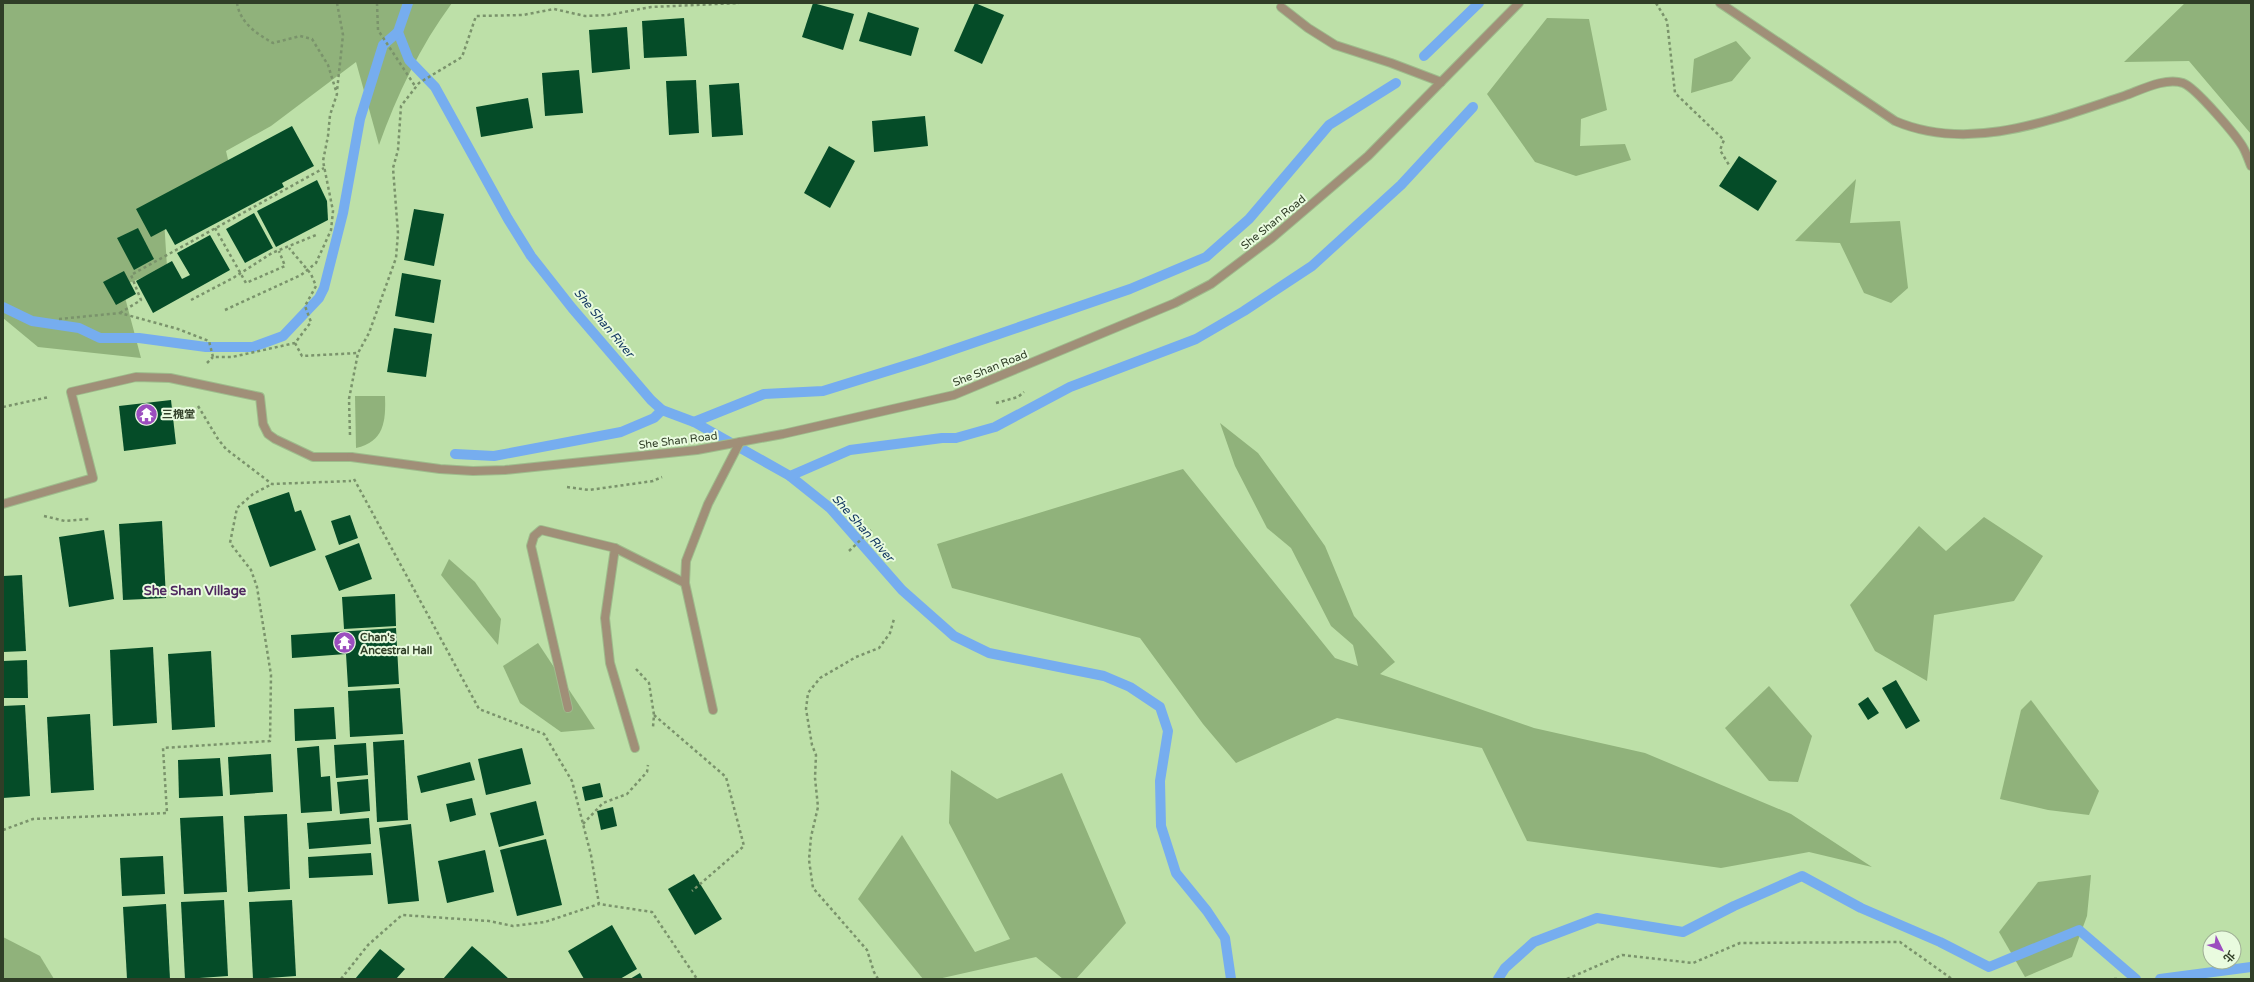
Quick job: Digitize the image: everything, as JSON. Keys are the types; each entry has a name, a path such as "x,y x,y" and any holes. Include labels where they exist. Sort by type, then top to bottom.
{"street":[{"name":"She Shan Road","path":"71,392 136,377 170,378 260,397 262,424 268,434 275,439 313,457 351,458 473,471 506,470 697,450 783,434 954,395 1195,294 1227,273 1314,204 1372,152 1519,3"},
{"path":"1720,3 1895,121 1914,129 1934,134 1967,136 2002,130 2048,121 2162,83 2182,82 2195,90 2244,148 2251,166"},
{"path":"1279,5 1308,28 1335,45 1391,63 1441,82"},
{"path":"3,504 93,478 71,392"},
{"path":"713,710 685,583 686,561 708,504 740,442"},
{"path":"568,708 531,546 534,536 541,530 615,548 685,583"},
{"path":"615,548 605,618 610,663 635,748"}],"path":[{"path":"237,3 238,9 252,31 273,43 300,36 312,39 328,65 337,94"},
{"path":"225,310 301,275 316,263 331,230 333,211 323,161 330,115 337,94 343,35 337,3"},
{"path":"376,3 378,30 415,86"},
{"path":"599,904 591,856 572,780 544,734 479,709 354,481 351,458 349,399 358,353 369,333 396,258 398,233 393,168 398,150 401,106 415,86 462,57 476,16 523,15 554,9 584,16 608,14 651,7 739,3"},
{"path":"1656,3 1667,21 1675,93 1724,140 1720,150 1729,165"},
{"path":"120,313 141,300 131,275 324,168"},
{"path":"215,228 246,283 285,266 279,251"},
{"path":"191,300 272,254 289,248 316,235"},
{"path":"58,319 120,313 178,329 209,341 213,357 232,357 295,343 311,322 305,306 316,286 308,269 289,248"},
{"path":"295,343 302,356 358,353"},
{"path":"3,408 71,392"},
{"path":"3,830 33,819 167,813 163,748 270,741 271,674 257,587 251,570 230,543 237,508 253,494 272,484"},
{"path":"849,551 871,530"},
{"path":"878,979 874,972 867,950 813,888 809,860 811,836 818,807 815,778 816,755 812,745 806,709 808,693 820,678 856,657 879,648 890,633 894,619"},
{"path":"654,715 726,777 744,846 692,891"},
{"path":"341,979 368,945 402,915 489,921 513,926 545,922 599,904 652,912 697,979"},
{"path":"1567,979 1622,955 1693,963 1740,943 1900,942 1952,979"}],"green space":[{"path":"3,3 452,3 440,19 410,71 379,145 356,62 271,126 226,151 234,185 163,203 167,267 122,286 141,358 38,347 3,318"},
{"path":"2185,3 2251,3 2251,134 2189,61 2124,62"},
{"path":"1547,18 1589,19 1607,110 1581,119 1580,146 1625,144 1631,160 1576,176 1535,162 1487,94"},
{"path":"1736,41 1751,58 1732,81 1691,93 1694,59"},
{"path":"1856,179 1850,223 1900,221 1908,288 1891,303 1864,293 1840,243 1795,241"},
{"path":"355,396 385,396 384,422 378,436 365,445 356,448"},
{"path":"1220,423 1258,453 1325,546 1354,616 1395,662 1380,674 1534,728 1645,753 1791,814 1872,867 1809,852 1721,868 1527,841 1482,748 1337,718 1236,763 1203,724 1140,638 952,588 937,544 1183,469 1335,658 1358,666 1353,645 1331,626 1291,548 1267,528 1235,466"},
{"path":"1984,517 2043,556 2014,601 1934,615 1927,681 1875,651 1850,605 1919,526 1946,551"},
{"path":"449,559 475,582 501,619 498,645 441,575"},
{"path":"538,643 595,729 561,732 520,703 503,666"},
{"path":"1769,686 1812,736 1798,782 1769,781 1725,728"},
{"path":"2031,700 2099,791 2089,815 2048,810 2000,799 2021,710"},
{"path":"951,770 997,799 1062,773 1126,923 1076,979 1063,979 1036,957 938,979 923,979 858,899 902,835 975,952 1010,939 949,823"},
{"path":"2091,875 2087,916 2072,957 2025,977 1999,932 2038,882"},
{"path":"3,937 40,956 54,979 3,979"}],"building":[{"path":"813,3 854,14 843,50 802,37"},
{"path":"975,3 1004,15 982,64 954,51"},
{"path":"868,12 919,28 911,56 859,41"},
{"path":"684,18 687,56 644,58 642,21"},
{"path":"627,27 630,69 592,73 589,30"},
{"path":"579,70 583,113 545,116 542,73"},
{"path":"696,80 699,133 669,135 666,81"},
{"path":"739,83 743,135 712,137 709,85"},
{"path":"528,98 533,128 481,137 476,107"},
{"path":"925,116 928,146 874,152 872,121"},
{"path":"292,126 314,166 282,183 284,187 175,245 166,229 151,237 136,209"},
{"path":"829,146 855,161 830,208 804,193"},
{"path":"1739,156 1777,181 1758,211 1719,186"},
{"path":"317,180 327,201 328,220 276,247 257,211"},
{"path":"414,209 444,214 434,266 404,260"},
{"path":"254,213 273,248 245,263 226,229"},
{"path":"138,228 154,259 134,270 117,238"},
{"path":"210,235 230,270 153,313 136,281 172,261 182,279 190,275 177,253"},
{"path":"124,271 136,294 116,305 103,282"},
{"path":"402,273 441,280 434,323 395,316"},
{"path":"394,328 432,334 426,377 387,372"},
{"path":"171,400 176,444 124,451 119,406"},
{"path":"289,492 295,512 301,510 316,550 270,567 248,506"},
{"path":"350,515 358,538 339,545 331,521"},
{"path":"162,521 166,598 123,600 119,524"},
{"path":"104,530 114,599 69,607 59,537"},
{"path":"359,543 372,579 339,591 325,556"},
{"path":"22,575 26,651 3,652 3,576"},
{"path":"395,594 396,626 344,629 342,597"},
{"path":"396,628 399,684 348,687 346,654 292,658 291,635"},
{"path":"153,647 157,723 113,726 110,650"},
{"path":"211,651 215,727 172,730 168,654"},
{"path":"27,660 28,698 3,698 3,661"},
{"path":"1896,680 1920,721 1906,729 1882,688"},
{"path":"400,688 403,734 350,737 348,691"},
{"path":"1868,697 1879,713 1868,720 1858,704"},
{"path":"25,705 30,796 3,798 3,706"},
{"path":"334,707 336,739 295,741 294,709"},
{"path":"90,714 94,790 51,793 47,717"},
{"path":"404,740 408,820 377,822 373,742"},
{"path":"366,743 368,775 336,778 334,745"},
{"path":"319,746 321,777 330,776 332,811 301,813 297,748"},
{"path":"522,748 531,784 486,795 478,759"},
{"path":"271,754 273,792 230,795 228,757"},
{"path":"220,758 223,796 179,798 178,760"},
{"path":"470,762 475,780 421,793 417,776"},
{"path":"368,779 370,811 340,814 337,782"},
{"path":"600,783 603,797 585,801 582,787"},
{"path":"472,798 476,815 450,822 446,804"},
{"path":"536,801 544,835 499,847 490,813"},
{"path":"613,807 617,826 601,830 597,811"},
{"path":"287,814 290,889 248,892 244,816"},
{"path":"223,816 227,892 184,894 180,818"},
{"path":"369,818 371,844 309,849 307,823"},
{"path":"411,824 419,901 388,904 379,828"},
{"path":"546,839 562,905 517,916 500,850"},
{"path":"485,850 494,892 447,903 438,861"},
{"path":"371,853 373,875 309,878 308,857"},
{"path":"163,856 165,894 122,896 120,858"},
{"path":"694,874 722,919 695,935 668,889"},
{"path":"224,900 228,976 185,979 181,902"},
{"path":"292,900 296,976 253,979 249,902"},
{"path":"166,904 170,979 127,979 123,907"},
{"path":"612,925 637,969 620,979 584,979 568,951"},
{"path":"472,946 486,958 509,979 443,979"},
{"path":"380,949 405,969 396,979 355,979"},
{"path":"640,973 643,979 630,979"}],"waterway":[{"name":"She Shan River","path":"408,3 398,32 409,60 435,87 508,219 531,256 572,308 651,400 662,410 694,422 790,476 830,508 902,590 954,636 989,653 1104,676 1130,687 1160,707 1168,731 1160,781 1161,826 1176,873 1207,911 1225,938 1231,979"},
{"path":"1424,56 1479,3"},
{"path":"3,307 32,321 79,328 100,338 139,338 206,347 253,347 283,336 319,298 324,288 343,213 360,119 383,45 398,32"},
{"path":"694,422 764,394 823,391 923,360 1130,289 1206,257 1249,219 1329,125 1396,83"},
{"path":"790,476 850,450 942,438 956,438 995,427 1070,387 1196,339 1244,311 1312,266 1401,185 1473,107"},
{"path":"455,454 494,456 621,432 654,418 662,410"},
{"path":"1498,979 1505,968 1534,942 1597,918 1683,932 1734,906 1802,876 1861,908 1940,942 1989,967 2079,930 2136,979"},
{"path":"2160,979 2251,967"}],"place":[{"name":"三槐堂","path":"146,414"},
{"name":"Chan's Ancestral Hall","path":"344,643"}],"district":[{"name":"She Shan Village","path":"195,590"}]}
